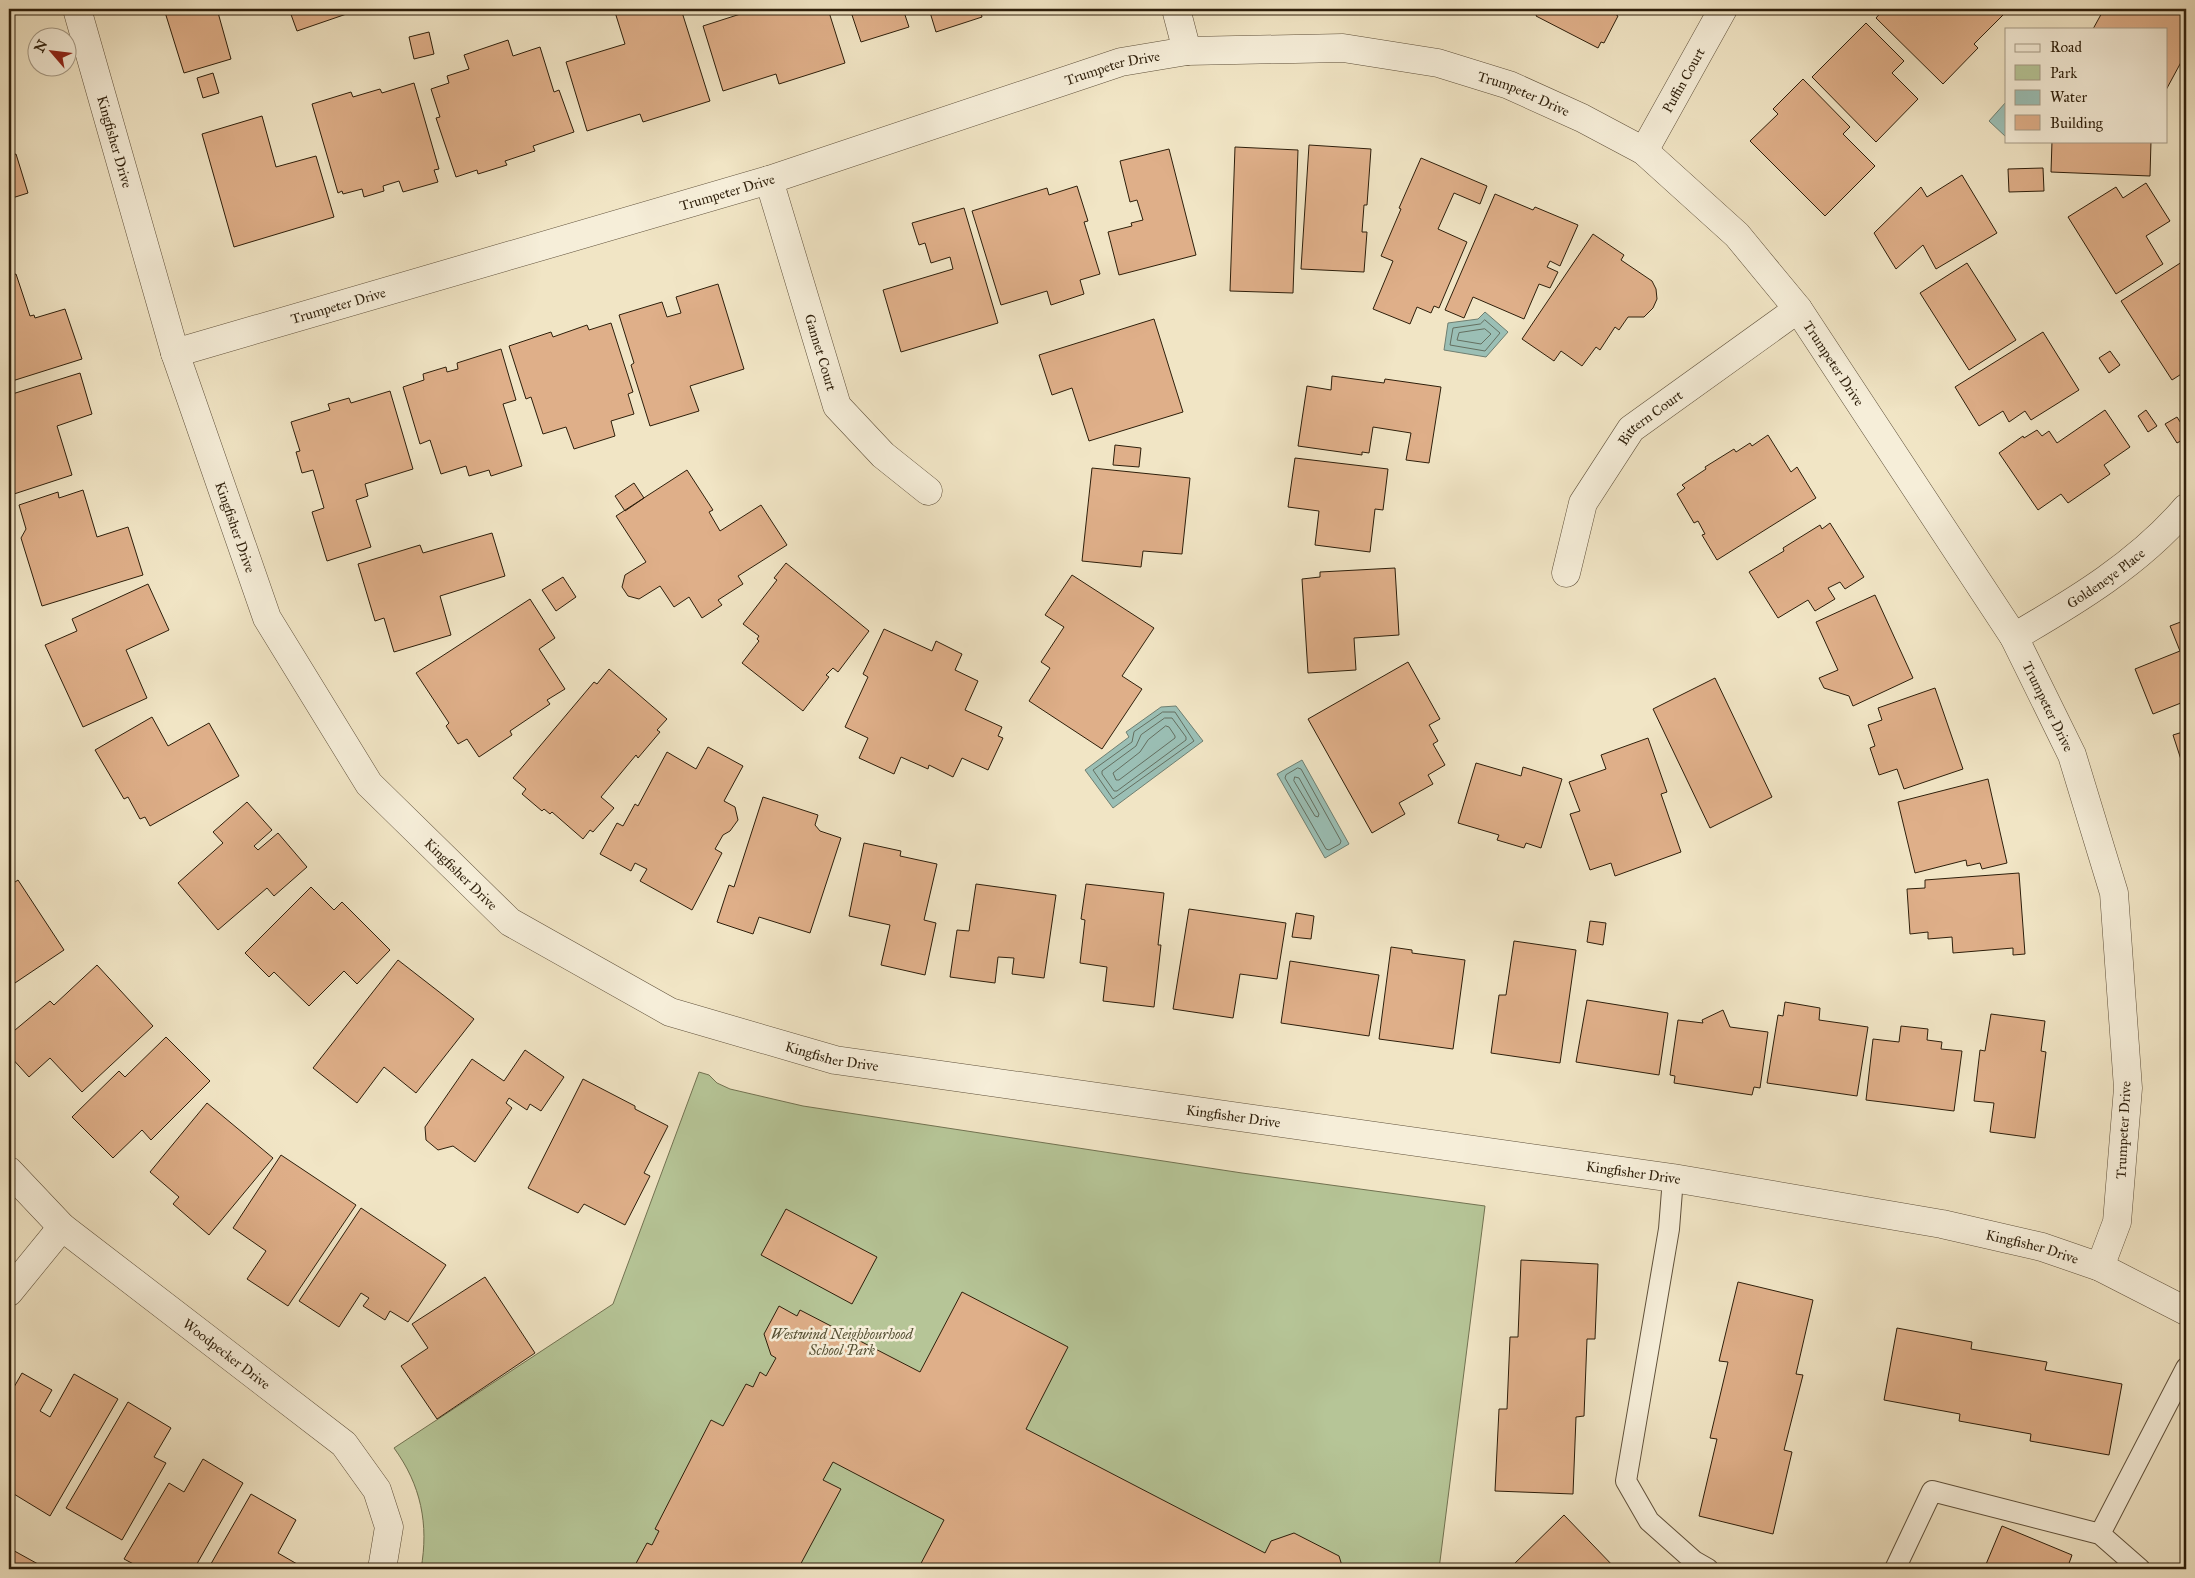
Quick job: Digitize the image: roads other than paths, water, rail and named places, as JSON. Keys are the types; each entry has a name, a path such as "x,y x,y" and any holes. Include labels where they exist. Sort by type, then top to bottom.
{"street":[{"name":"Kingfisher Drive","path":"76,9 174,353 267,618 369,784 510,922 670,1012 835,1060 1673,1178 1942,1224 2042,1247 2100,1267 2186,1311"},
{"path":"1176,9 1187,51"},
{"name":"Puffin Court","path":"1644,151 1723,9"},
{"name":"Trumpeter Drive","path":"174,353 769,180 1121,62 1187,51 1343,48 1438,63 1509,85 1582,118 1644,151 1737,235 1798,309 2014,637 2072,755 2114,893 2128,1088 2117,1222 2100,1267"},
{"name":"Gannet Court","path":"769,180 837,406 883,455 928,491"},
{"name":"Bittern Court","path":"1566,573 1583,503 1631,429 1798,309"},
{"name":"Goldeneye Place","path":"2014,637 2090,591 2133,561 2186,508"},
{"name":"Woodpecker Drive","path":"9,1171 62,1227 344,1444 377,1490 389,1527 382,1569"},
{"path":"9,1292 62,1227"}],"lane":[{"path":"1673,1178 1669,1229 1626,1481 1648,1521 1694,1561 1708,1569"},
{"path":"2100,1534 2186,1368"},
{"path":"1895,1569 1932,1491 2100,1534 2140,1569"}],"water":[{"path":"2005,103 2005,136 1989,121"},
{"path":"1485,312 1508,332 1486,357 1444,350 1448,323 1478,319"},
{"path":"1176,706 1203,741 1113,808 1085,770 1129,737 1126,732 1161,707"},
{"path":"1302,760 1349,844 1325,858 1277,774"}],"park label":[{"name":"Westwind Neighbourhood School Park","path":"842,1342"}]}
